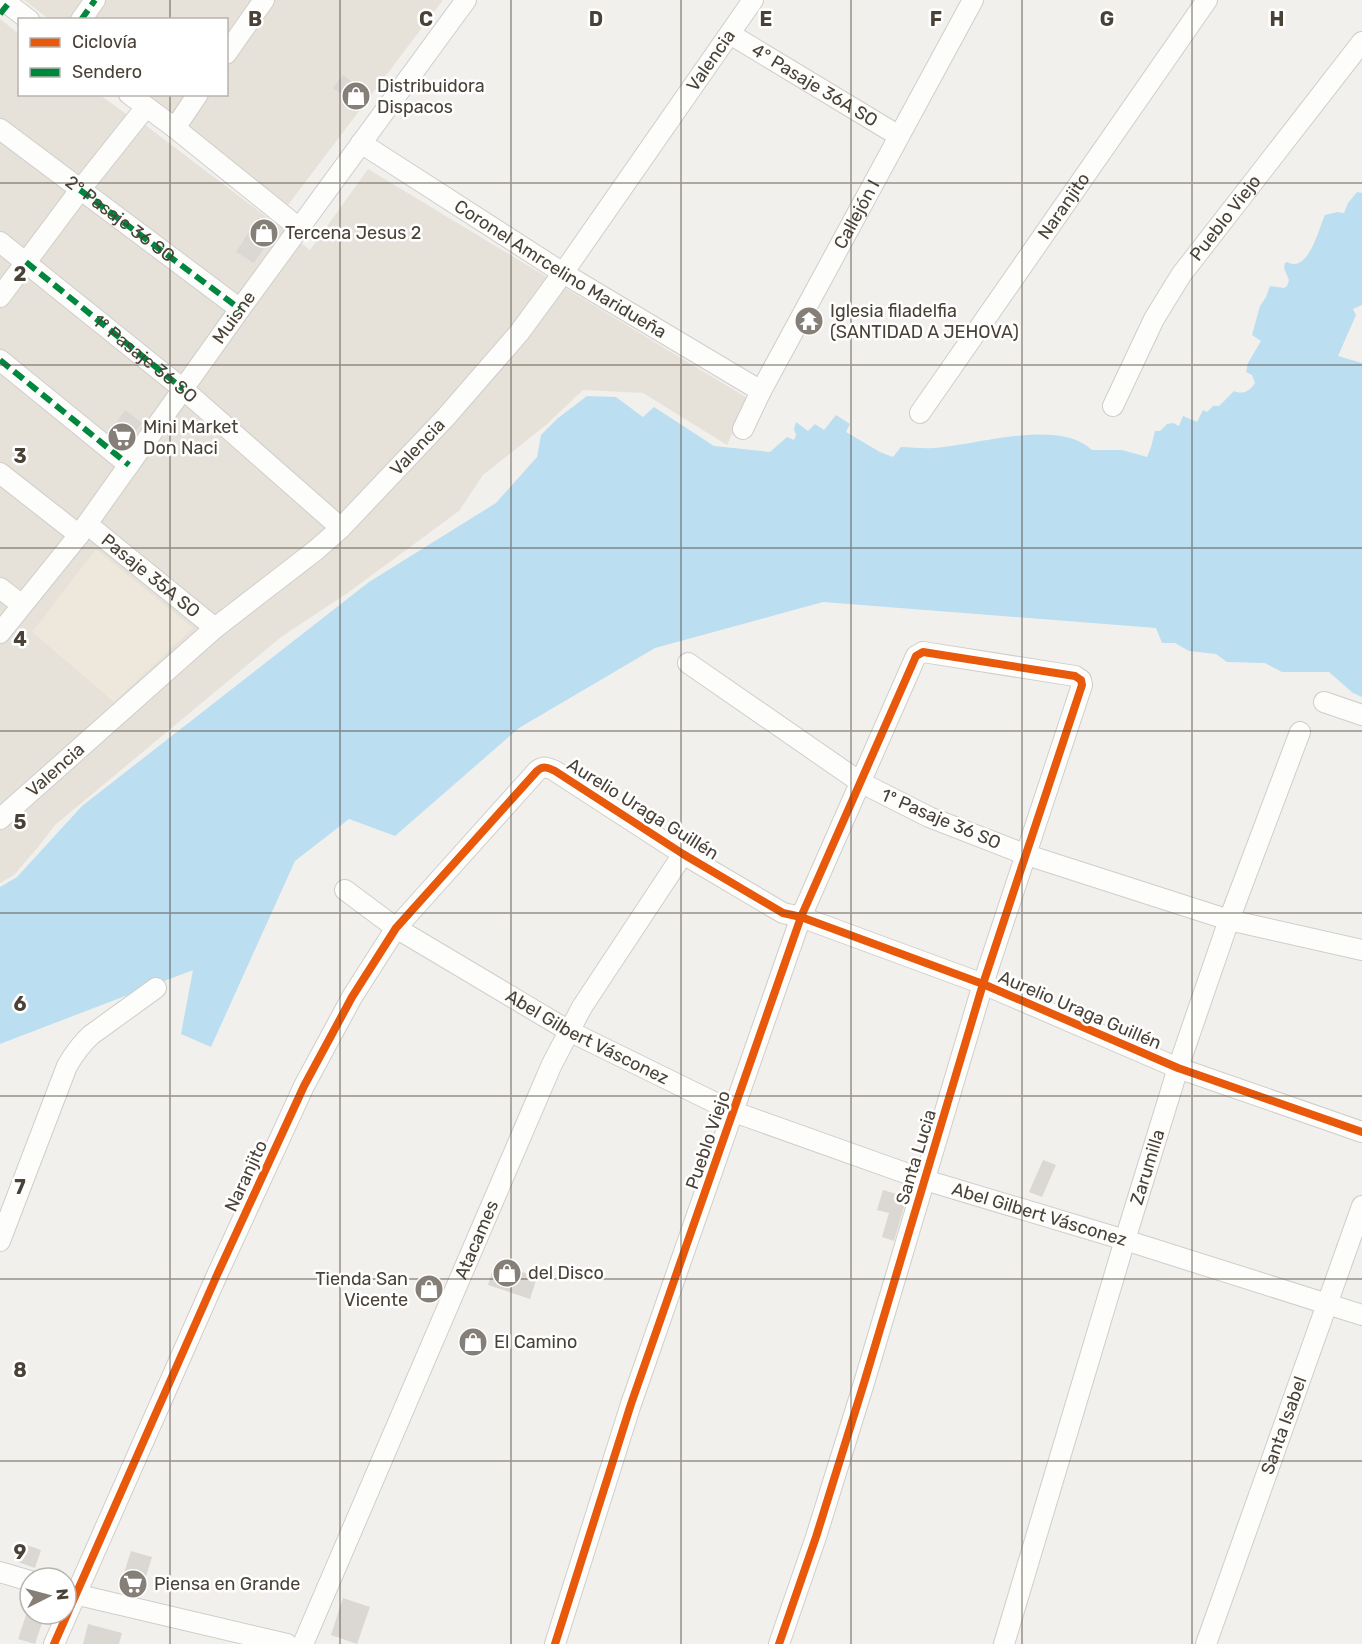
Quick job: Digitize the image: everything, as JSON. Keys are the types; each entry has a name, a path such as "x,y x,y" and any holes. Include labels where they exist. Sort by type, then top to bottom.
{"street":[{"path":"82,18 94,0"},
{"path":"228,51 264,0"},
{"name":"Muisne","path":"0,633 83,529 240,309 466,0"},
{"name":"Valencia","path":"0,819 215,628 341,528 446,417 519,333 753,0"},
{"name":"Callejón I","path":"743,429 761,391 973,0"},
{"name":"Naranjito","path":"920,413 1207,0"},
{"path":"4,6 25,18"},
{"name":"4° Pasaje 36A SO","path":"730,34 899,136"},
{"name":"Pueblo Viejo","path":"1113,406 1154,319 1181,275 1362,42"},
{"path":"132,96 299,228"},
{"path":"175,128 197,96"},
{"path":"0,297 146,107"},
{"name":"2° Pasaje 36 SO","path":"0,129 240,309"},
{"name":"Coronel Amrcelino Maridueña","path":"361,143 563,273 761,391"},
{"name":"1° Pasaje 36 SO","path":"0,242 183,389 341,528"},
{"path":"0,360 129,465"},
{"name":"Pasaje 35A SO","path":"0,473 83,529 215,628"},
{"path":"0,588 22,605"},
{"name":"Pueblo Viejo","path":"555,1644 631,1404 801,917 916,656 923,652 1075,676 1081,680"},
{"name":"1º Pasaje 36 SO","path":"688,663 860,782 929,817 1027,855 1229,920 1362,950"},
{"name":"Santa Lucia","path":"779,1644 816,1537 983,984 1082,685 1081,680"},
{"path":"1324,702 1362,715"},
{"name":"Zarumilla","path":"1004,1644 1178,1068 1229,920 1300,732"},
{"name":"Naranjito","path":"78,1578 304,1086 352,997 396,928 541,768"},
{"name":"Aurelio Uraga Guillén","path":"541,768 555,771 683,854 783,913 801,917 983,984 1178,1068 1362,1132"},
{"name":"Atacames","path":"303,1644 552,1064 582,1007 683,854"},
{"name":"Abel Gilbert Vásconez","path":"345,890 396,928 569,1031 734,1112 925,1180 1362,1315"},
{"path":"0,1241 74,1054 91,1035 156,988"},
{"name":"Santa Isabel","path":"1206,1644 1362,1206"},
{"path":"0,1572 18,1577"},
{"path":"78,1595 287,1644"},
{"name":"Naranjito","path":"54,1644 60,1626"}],"shaded area":[{"path":"24,0 443,0 288,205 147,96 228,96 228,18 48,18"},
{"path":"0,19 18,33 18,96 101,96 129,116 0,283"},
{"path":"140,121 310,250 368,169 749,399 727,445 643,393 583,390 546,425 483,475 459,511 349,592 281,637 55,825 14,875 0,883 0,307"},
{"path":"96,549 193,628 114,702 32,632"}],"water":[{"path":"1357,192 1362,193 1362,305 1353,309 1356,315 1338,356 1362,363 1362,697 1353,693 1329,672 1282,672 1265,663 1227,662 1216,654 1189,651 1175,643 1162,643 1156,628 823,602 655,648 519,728 395,836 349,819 295,861 211,1047 181,1034 193,970 0,1044 0,887 17,877 82,806 369,582 496,503 537,457 541,435 558,418 587,396 616,397 643,417 654,407 714,446 770,452 787,437 794,440 796,422 808,431 815,424 824,430 836,415 850,424 846,432 893,457 901,447 934,448 1016,436 1039,435 1059,436 1077,441 1092,450 1122,450 1147,457 1155,431 1160,431 1167,424 1173,423 1179,426 1183,416 1197,422 1203,410 1207,412 1213,406 1219,406 1234,391 1243,392 1253,386 1255,383 1252,375 1246,372 1248,363 1261,341 1252,335 1260,306 1270,286 1284,288 1287,286 1289,280 1284,268 1285,263 1295,264 1307,256 1325,215 1344,213 1348,203"}],"building":[{"path":"343,75 368,94 358,108 333,88"},
{"path":"258,218 276,230 254,263 236,252"},
{"path":"125,410 142,423 126,445 109,433"},
{"path":"1043,1160 1056,1165 1042,1197 1029,1192"},
{"path":"883,1190 907,1197 894,1241 882,1237 889,1213 877,1210"},
{"path":"502,1265 537,1277 530,1299 488,1285 492,1272 500,1274"},
{"path":"24,1544 41,1550 36,1566 18,1562"},
{"path":"131,1551 152,1557 141,1592 120,1586"},
{"path":"343,1598 370,1607 357,1644 331,1635"},
{"path":"88,1624 122,1633 119,1644 83,1644"},
{"path":"22,1626 41,1626 35,1644 18,1639"}],"marked path":[{"path":"82,18 95,0"},
{"path":"0,14 8,4"},
{"path":"80,190 240,309"},
{"path":"26,262 183,389"},
{"path":"0,360 129,465"}],"cycle path":[{"path":"555,1644 631,1404 801,917 916,656 923,652 1075,676 1081,680 1082,685 983,984 864,1383 816,1537 779,1644"},
{"path":"54,1644 217,1275 304,1086 352,997 396,928 541,768 555,771 683,854 783,913 801,917 983,984 1178,1068 1362,1132"}],"place":[{"name":"Distribuidora Dispacos","path":"356,96"},
{"name":"Tercena Jesus 2","path":"264,233"},
{"name":"Iglesia filadelfia (SANTIDAD A JEHOVA)","path":"809,321"},
{"name":"Mini Market Don Naci","path":"122,437"},
{"name":"del Disco","path":"507,1273"},
{"name":"Tienda San Vicente","path":"429,1289"},
{"name":"El Camino","path":"473,1342"},
{"name":"Piensa en Grande","path":"133,1584"}]}
